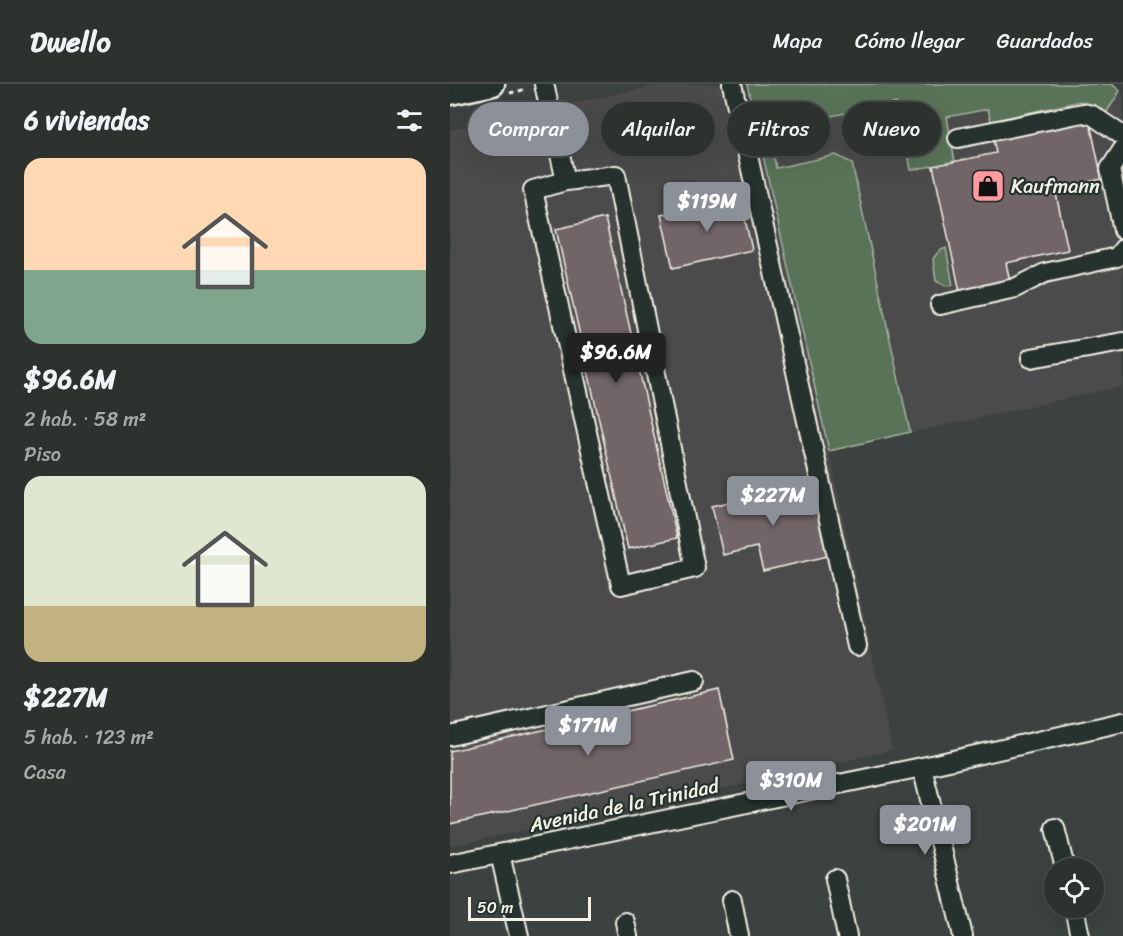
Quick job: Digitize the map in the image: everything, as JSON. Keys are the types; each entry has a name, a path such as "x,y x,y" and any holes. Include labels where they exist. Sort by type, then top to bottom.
{"main road":[{"path":"450,93 493,84"}],"street":[{"path":"544,84 566,181"},
{"path":"732,84 857,646"},
{"path":"958,138 1083,113 1092,115 1123,136"},
{"path":"1123,149 1110,169 1123,230"},
{"path":"615,176 695,568 621,585 533,190 566,181 615,176"},
{"path":"1121,251 1123,274"},
{"path":"940,305 1014,288 1045,273 1117,257 1121,251"},
{"path":"1031,358 1123,342"},
{"path":"450,736 694,681"},
{"name":"Avenida de la Trinidad","path":"450,864 922,767 1123,722"},
{"path":"922,767 963,936"},
{"path":"1055,828 1062,858"},
{"path":"500,854 519,936"},
{"path":"835,879 847,936"},
{"path":"732,900 739,936"},
{"path":"1076,918 1080,936"}],"shaded area":[{"path":"663,84 723,84 727,102 727,156 830,156 830,102 801,102 886,84 1112,84 1123,94 1123,386 829,451 892,750 768,779 450,846 450,130 468,126 468,156 589,156 589,102 580,102"}],"green space":[{"path":"747,84 1112,84 1120,91 1105,115 1081,101 991,121 988,109 947,117 955,162 911,170 908,156 941,156 941,102 842,102 842,114 830,116 830,102 751,102"},
{"path":"836,155 852,163 910,432 829,451 763,156 774,156 776,168"},
{"path":"946,248 953,285 946,286 936,281 933,259 939,251"}],"building":[{"path":"1089,118 1102,179 1055,189 1068,250 1006,263 1010,282 960,292 933,166 996,153 993,139"},
{"path":"740,197 752,250 673,268 661,215"},
{"path":"605,218 677,538 628,549 556,229"},
{"path":"811,483 828,556 763,571 757,547 723,555 712,506"},
{"path":"719,690 734,760 450,824 450,751"}],"place":[{"name":"Kaufmann","path":"988,186"}]}
